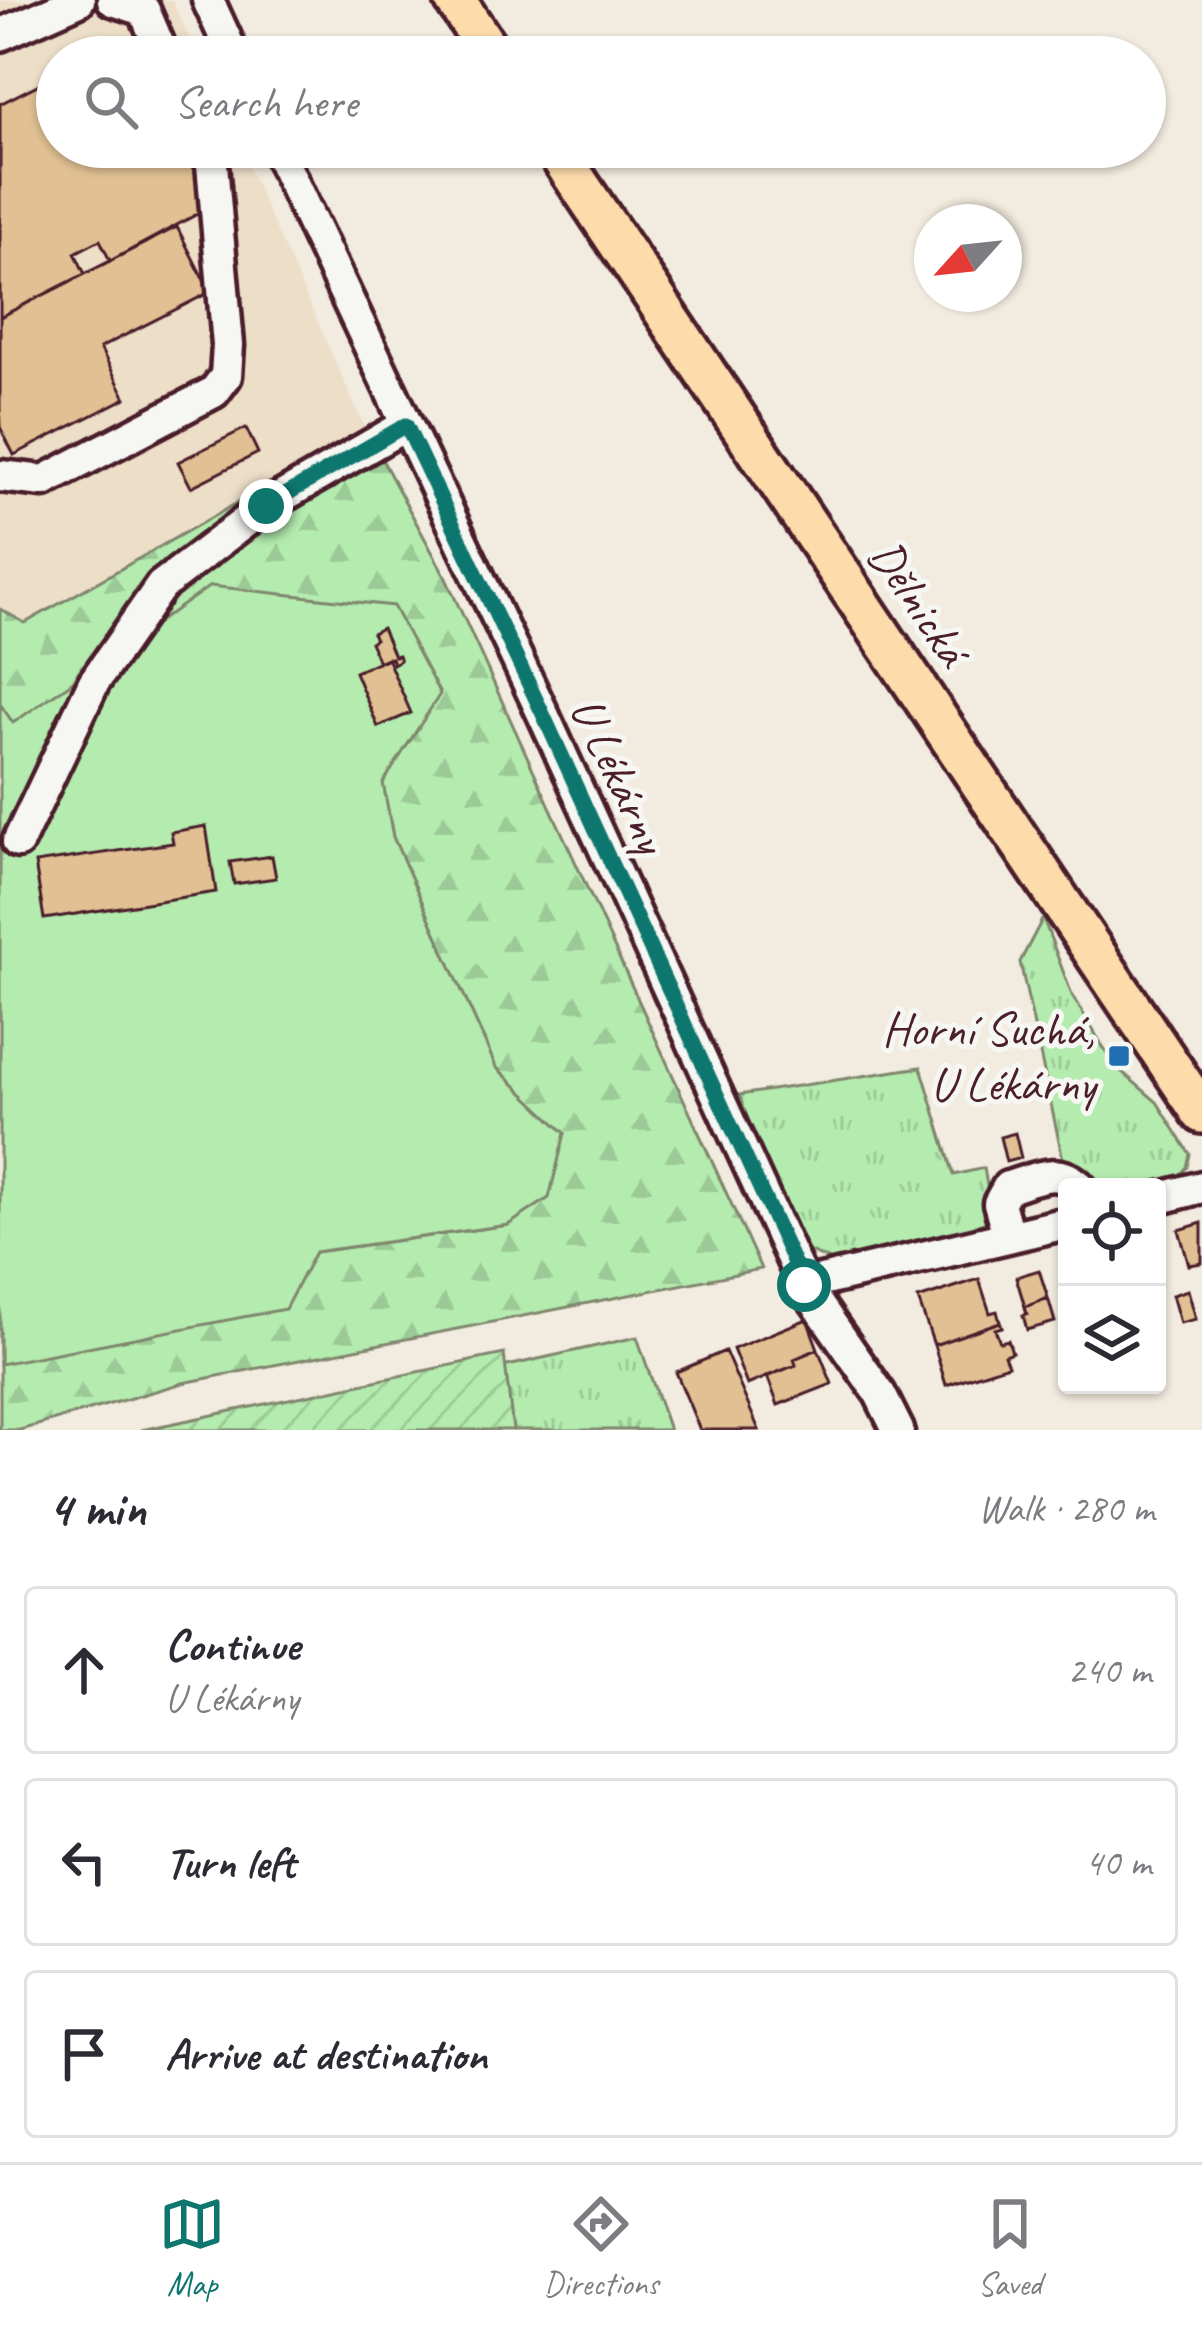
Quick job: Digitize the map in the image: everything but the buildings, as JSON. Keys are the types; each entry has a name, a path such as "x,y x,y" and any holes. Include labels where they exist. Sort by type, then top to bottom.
{"main road":[{"path":"455,0 479,36"},
{"name":"Dělnická","path":"568,168 1202,1113"}],"street":[{"path":"0,35 79,0"},
{"path":"113,0 143,10 155,36"},
{"path":"208,0 224,36"},
{"path":"0,476 44,481 214,392 226,376 228,345 212,168"},
{"name":"U Lékárny","path":"286,168 804,1285 880,1394 898,1430"},
{"path":"18,842 94,682 161,586 266,506 406,425"},
{"path":"1008,1235 999,1203 1008,1187 1056,1173 1070,1178"},
{"path":"1166,1197 1202,1187"},
{"path":"804,1285 1058,1225"}],"shaded area":[{"path":"0,0 172,0 188,36 36,36 36,168 248,168 366,430 24,624 0,609"}],"green space":[{"path":"366,430 443,572 761,1269 183,1383 20,1430 0,1430 0,1334 315,1252 508,1225 565,1133 496,1067 393,837 383,783 13,723 0,704 0,609 25,623"},
{"path":"210,586 393,606 440,694 383,783 393,837 496,1067 565,1133 549,1198 508,1225 315,1252 285,1309 0,1364 0,704 13,723"},
{"path":"1043,918 1072,995 1114,1065 1157,1102 1190,1154 1187,1167 1172,1185 1166,1185 1166,1178 1079,1178 1064,1164 1020,962"},
{"path":"921,1067 954,1175 984,1168 993,1220 901,1251 838,1264 808,1251 768,1177 739,1095"},
{"path":"637,1337 669,1430 513,1430 503,1367"},
{"path":"504,1354 513,1430 141,1430"}],"place":[{"name":"Horní Suchá, U Lékárny","path":"1119,1056"}],"route":[{"path":"266,506 406,425 804,1285"}]}
